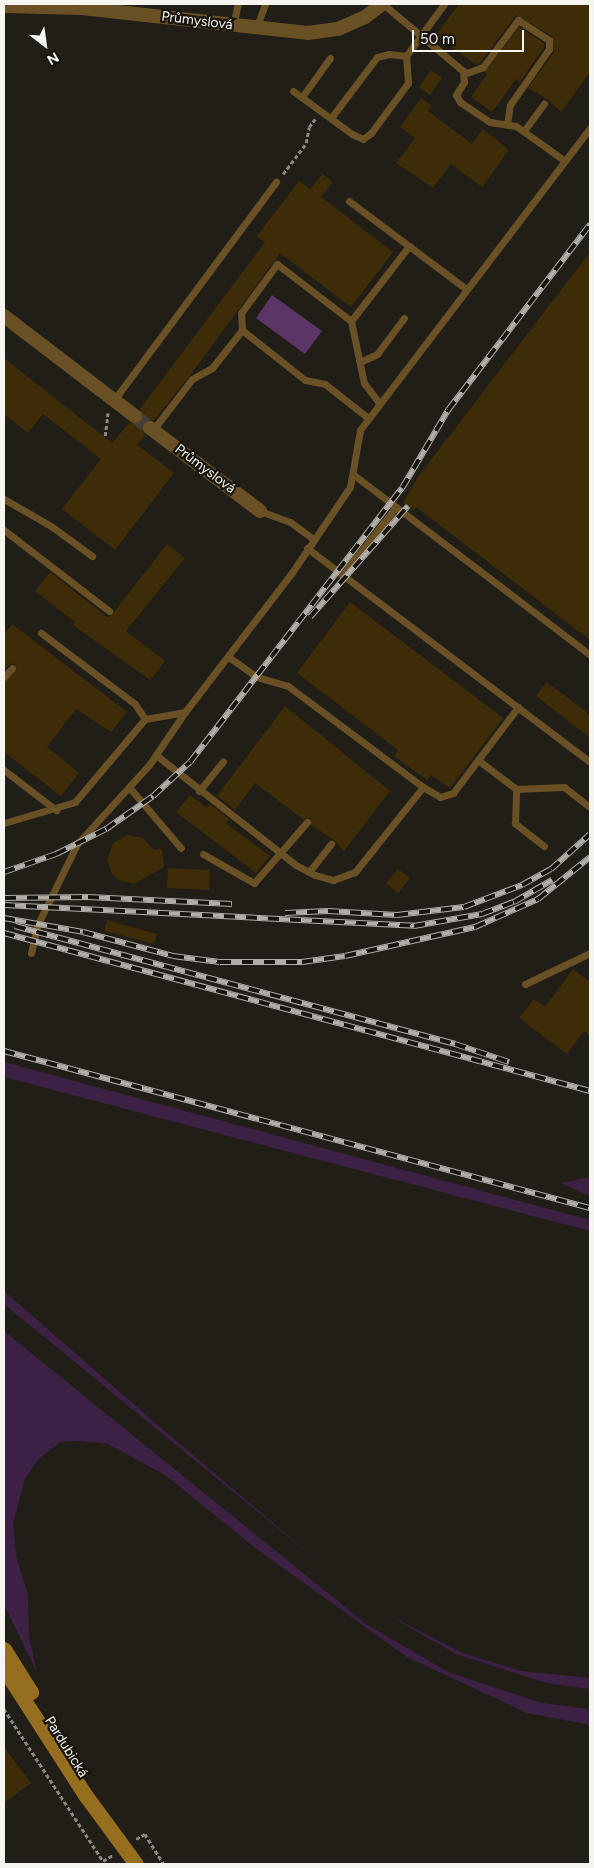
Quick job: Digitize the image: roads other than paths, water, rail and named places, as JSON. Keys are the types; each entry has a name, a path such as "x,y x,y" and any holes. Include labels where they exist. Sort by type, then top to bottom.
{"main road":[{"name":"Pardubická","path":"4,1649 125,1847"},
{"name":"Pardubická","path":"4,1669 86,1796 125,1847"},
{"path":"125,1847 136,1864"}],"street":[{"name":"Průmyslová","path":"8,5 105,10 233,26 326,32 353,23 383,4"},
{"path":"4,316 135,416"},
{"name":"Průmyslová","path":"152,429 260,511"}],"lane":[{"path":"233,26 238,4"},
{"path":"256,28 265,4"},
{"path":"383,4 464,74"},
{"path":"293,91 360,138 369,135 408,82 406,56 444,4"},
{"path":"464,74 482,67 518,20 549,40 549,49 510,105 507,123"},
{"path":"331,118 377,57 389,54 406,56"},
{"path":"302,98 330,58"},
{"path":"464,74 458,99 488,121 507,123 524,131 565,161"},
{"path":"524,131 544,103"},
{"path":"31,953 37,926 77,844 156,756 185,712 291,574 313,539 346,494 354,475 356,439 368,418 590,128"},
{"path":"114,400 276,182"},
{"path":"349,201 466,289"},
{"path":"351,321 409,246"},
{"path":"152,429 192,379 212,368 242,330 241,312 277,264 351,321 366,388 379,403"},
{"path":"360,362 376,354 404,318"},
{"path":"242,330 305,380 325,384 368,418"},
{"path":"354,475 590,655"},
{"path":"4,499 51,526 92,556"},
{"path":"342,575 396,508"},
{"path":"260,511 290,522 313,539"},
{"path":"4,530 109,611"},
{"path":"307,548 590,762"},
{"path":"41,633 135,704 145,719"},
{"path":"228,656 257,677 288,686 436,796 449,795 518,707"},
{"path":"4,677 12,668"},
{"path":"4,823 56,810 81,797 145,719 185,712"},
{"path":"156,756 199,791 309,872 333,880 355,872 423,787"},
{"path":"478,760 516,789 564,787 590,808"},
{"path":"199,791 223,761"},
{"path":"4,770 56,810"},
{"path":"129,787 181,848"},
{"path":"516,789 516,823 544,846"},
{"path":"203,854 254,884 282,853 306,822"},
{"path":"309,872 332,844"},
{"path":"525,984 590,953"}],"tunnel":[{"path":"135,416 150,428"}],"railway":[{"path":"4,872 56,854 106,829 153,796 190,762 402,488 448,410 590,224"},
{"path":"310,617 408,506"},
{"path":"285,913 328,911 397,915 464,907 522,885 551,869 590,834"},
{"path":"4,918 83,932 173,956 220,962 302,962 345,956 475,927 538,899 590,857"},
{"path":"4,905 414,926 482,914 514,902 552,880"},
{"path":"5,898 88,897 232,904"},
{"path":"15,926 455,1044 509,1062"},
{"path":"4,933 590,1091"},
{"path":"4,1051 590,1208"}]}
